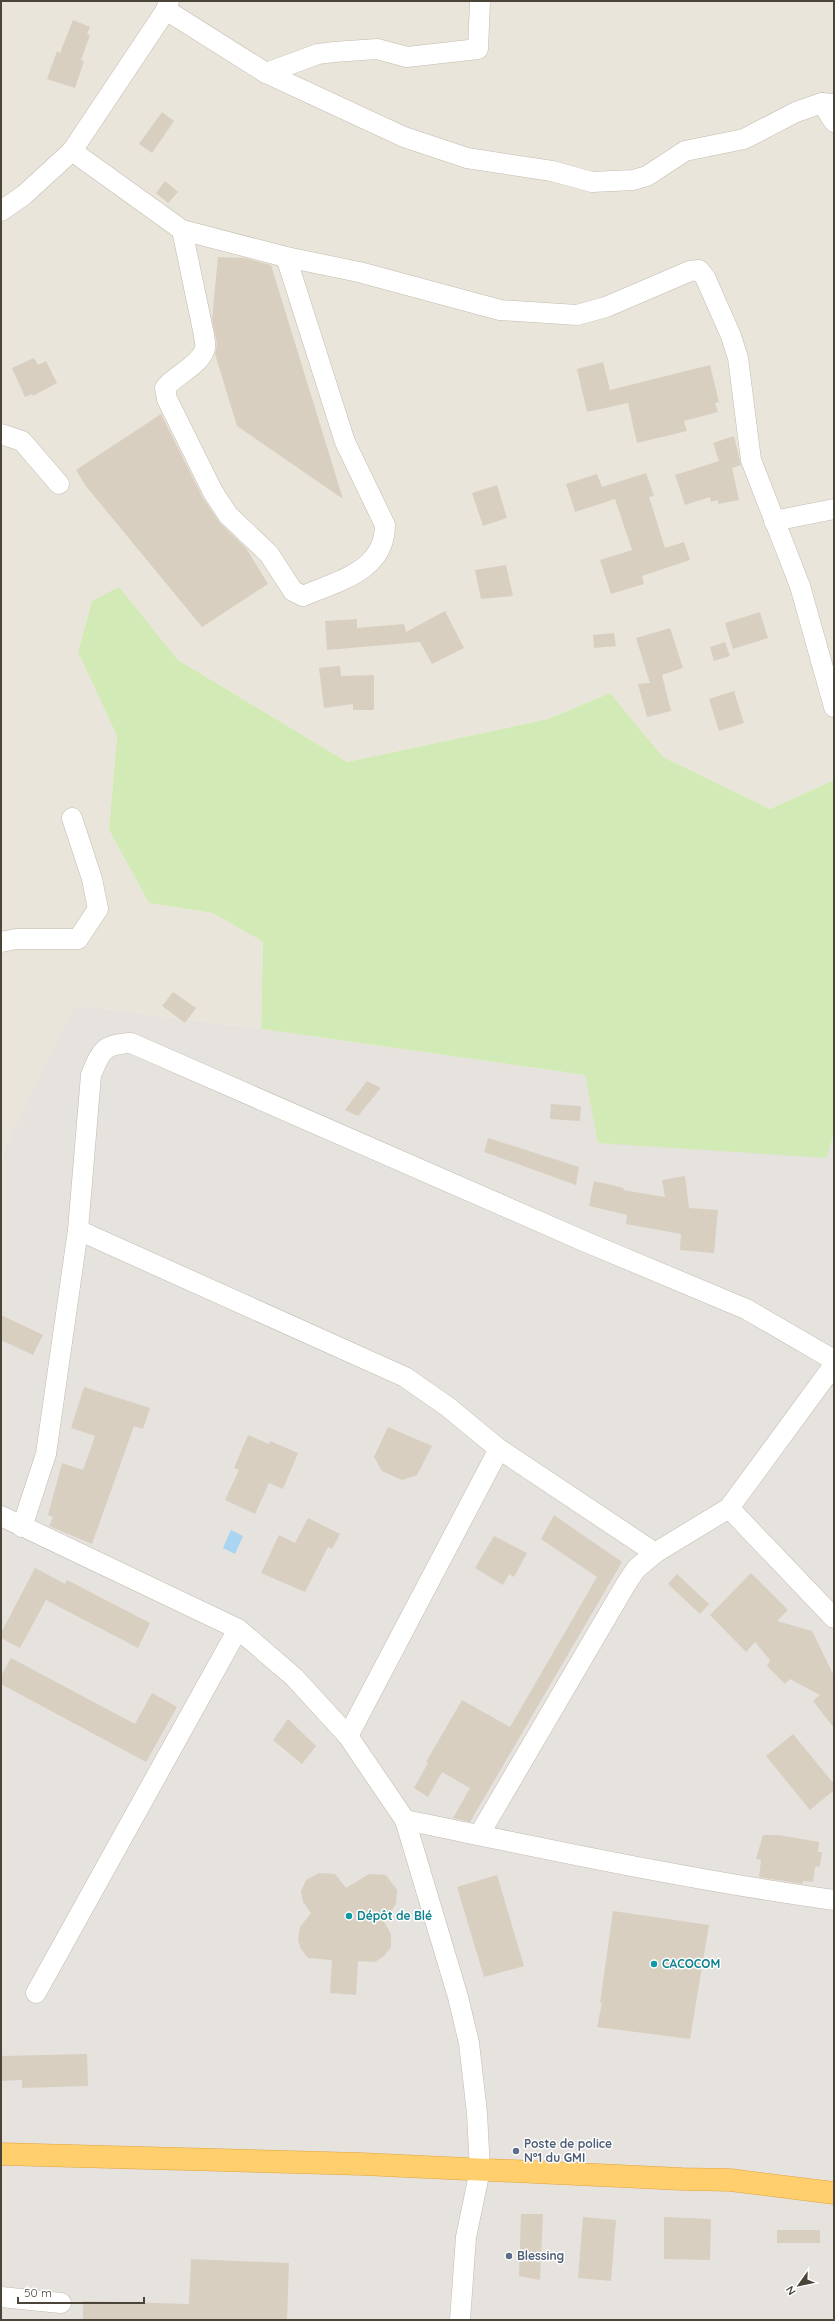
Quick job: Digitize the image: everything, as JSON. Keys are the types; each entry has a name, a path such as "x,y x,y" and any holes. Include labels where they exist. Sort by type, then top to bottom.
{"highway":[{"path":"1,2154 362,2164 730,2180 834,2193"}],"street":[{"path":"266,73 318,54 334,52 377,49 407,57 478,50 480,1"},
{"path":"1,211 24,195 72,151 167,6 266,73 404,137 467,158 552,171 592,182 633,180 647,176 685,151 744,139 773,122 828,104 834,122"},
{"path":"72,151 182,230 286,257 359,272 500,310 577,315 606,307 690,271 699,270 705,277 732,336 741,375 751,460 800,586 834,707"},
{"path":"182,230 204,335 205,348 198,360 171,380 165,388 166,399 213,492 228,515 269,554 293,591 303,596 358,572 377,557 385,538 385,525 344,442 286,257"},
{"path":"1,434 22,441 59,484"},
{"path":"774,521 834,509"},
{"path":"1,942 16,939 78,939 98,909 92,879 72,818"},
{"path":"22,1527 46,1454 78,1230 91,1075 100,1055 114,1043 131,1043 586,1242 746,1309 834,1360"},
{"path":"78,1230 405,1377 448,1407 499,1449 655,1553"},
{"path":"478,1835 636,1569 655,1553 729,1508 785,1429 834,1365"},
{"path":"348,1736 499,1449"},
{"path":"729,1508 834,1618"},
{"path":"1,1516 238,1629 294,1677 348,1736 405,1820 458,1997 469,2043 477,2113 480,2170 466,2237 460,2320"},
{"path":"36,1993 238,1629"},
{"path":"405,1820 662,1872 754,1889 834,1900"},
{"path":"1,2297 61,2303"}],"shaded area":[{"path":"1,1 834,1 834,780 770,809 663,757 610,693 548,719 347,762 178,660 119,588 92,601 78,652 117,736 109,830 149,903 213,913 263,942 261,1029 75,1005 3,1151 1,1170"},
{"path":"75,1005 261,1029 585,1075 827,1157 834,1132 834,2320 1,2320 1,1170 3,1151"}],"green space":[{"path":"119,587 178,660 347,762 548,719 610,693 663,757 770,809 834,780 834,1132 827,1158 598,1143 585,1075 261,1029 263,942 213,913 149,903 109,830 117,736 78,652 92,601"}],"water":[{"path":"231,1530 243,1536 235,1554 223,1548"}],"building":[{"path":"73,20 90,27 87,34 90,35 81,60 84,61 75,88 47,79 57,51 60,53"},
{"path":"162,112 174,121 152,153 139,144"},
{"path":"165,181 178,192 168,203 156,193"},
{"path":"218,257 245,258 271,265 343,499 237,426 215,354 217,344 212,319"},
{"path":"34,358 38,365 46,361 57,383 33,396 32,394 25,397 12,368"},
{"path":"603,362 610,390 710,365 719,402 715,403 718,412 684,421 687,431 637,443 628,403 587,412 577,369"},
{"path":"161,414 203,498 220,523 246,548 268,584 202,627 85,485 76,470"},
{"path":"734,436 741,465 732,468 739,500 718,504 718,500 711,502 710,497 685,505 675,475 719,461 713,443"},
{"path":"646,473 654,496 649,497 665,548 684,542 690,560 642,576 644,584 611,594 600,560 632,550 615,499 575,512 566,484 597,474 602,487"},
{"path":"497,485 507,518 483,526 472,493"},
{"path":"506,565 513,596 481,599 475,570"},
{"path":"445,611 464,648 432,664 420,642 327,650 325,621 357,619 357,628 404,624 406,632"},
{"path":"760,612 768,638 733,649 725,623"},
{"path":"670,628 683,668 662,675 671,711 647,717 638,684 650,683 636,638"},
{"path":"614,633 616,646 594,648 593,635"},
{"path":"725,642 730,656 714,661 710,647"},
{"path":"340,666 341,676 374,675 374,710 353,710 353,704 324,708 319,668"},
{"path":"734,691 744,723 719,731 709,699"},
{"path":"173,992 196,1008 185,1023 162,1006"},
{"path":"367,1081 381,1088 358,1116 345,1110"},
{"path":"551,1104 581,1106 580,1121 550,1119"},
{"path":"488,1138 579,1167 576,1185 484,1152"},
{"path":"685,1176 689,1208 718,1210 714,1253 680,1250 681,1234 626,1224 627,1215 589,1206 594,1181 624,1188 623,1190 665,1197 662,1180"},
{"path":"1,1315 43,1335 33,1355 1,1340"},
{"path":"84,1387 150,1408 143,1429 134,1426 92,1544 49,1526 53,1517 48,1515 62,1463 83,1470 95,1436 71,1428"},
{"path":"388,1427 432,1446 417,1475 402,1480 382,1471 374,1457"},
{"path":"248,1435 269,1444 270,1441 298,1453 283,1489 269,1483 255,1514 225,1500 239,1470 234,1468"},
{"path":"554,1515 622,1562 470,1822 453,1818 470,1788 442,1772 428,1797 414,1788 428,1763 426,1762 462,1700 510,1727 597,1577 541,1539"},
{"path":"308,1518 340,1534 332,1549 328,1547 305,1592 261,1573 279,1535 295,1543"},
{"path":"494,1536 527,1553 514,1577 509,1574 503,1585 475,1568"},
{"path":"35,1568 65,1584 67,1580 150,1623 138,1648 46,1600 20,1648 1,1638 1,1633"},
{"path":"751,1573 788,1610 777,1621 812,1631 834,1676 834,1728 813,1701 820,1695 790,1679 785,1684 767,1666 770,1660 755,1642 746,1652 710,1615"},
{"path":"677,1574 709,1604 700,1614 668,1584"},
{"path":"11,1658 135,1724 152,1693 177,1707 146,1762 1,1684 1,1676"},
{"path":"288,1719 316,1746 302,1764 273,1740"},
{"path":"793,1734 834,1784 834,1790 810,1810 766,1756"},
{"path":"763,1835 779,1835 819,1842 818,1852 822,1852 820,1866 815,1867 813,1882 803,1881 803,1884 759,1877 761,1860 756,1859"},
{"name":"Dépôt de Blé","path":"319,1873 335,1874 346,1888 369,1874 386,1875 397,1890 396,1904 384,1922 391,1934 391,1947 384,1956 375,1962 358,1961 356,1995 330,1993 332,1960 308,1958 301,1949 298,1940 300,1927 311,1913 303,1902 301,1891 306,1880"},
{"path":"497,1875 524,1966 484,1977 457,1887"},
{"name":"CACOCOM","path":"613,1911 709,1925 690,2039 597,2027 602,2003 600,2003"},
{"path":"87,2054 88,2086 22,2088 22,2080 1,2081 1,2056"},
{"path":"521,2214 543,2214 540,2280 519,2276"},
{"path":"583,2217 616,2220 611,2281 578,2278"},
{"path":"664,2217 711,2219 710,2260 664,2259"},
{"path":"777,2230 820,2230 820,2243 777,2243"},
{"path":"191,2259 289,2263 287,2320 83,2320 83,2301 189,2304"}],"place":[{"name":"Dépôt de Blé","path":"349,1916"},
{"name":"CACOCOM","path":"654,1964"},
{"name":"Poste de police N°1 du GMI","path":"516,2151"},
{"name":"Blessing","path":"509,2256"}]}
